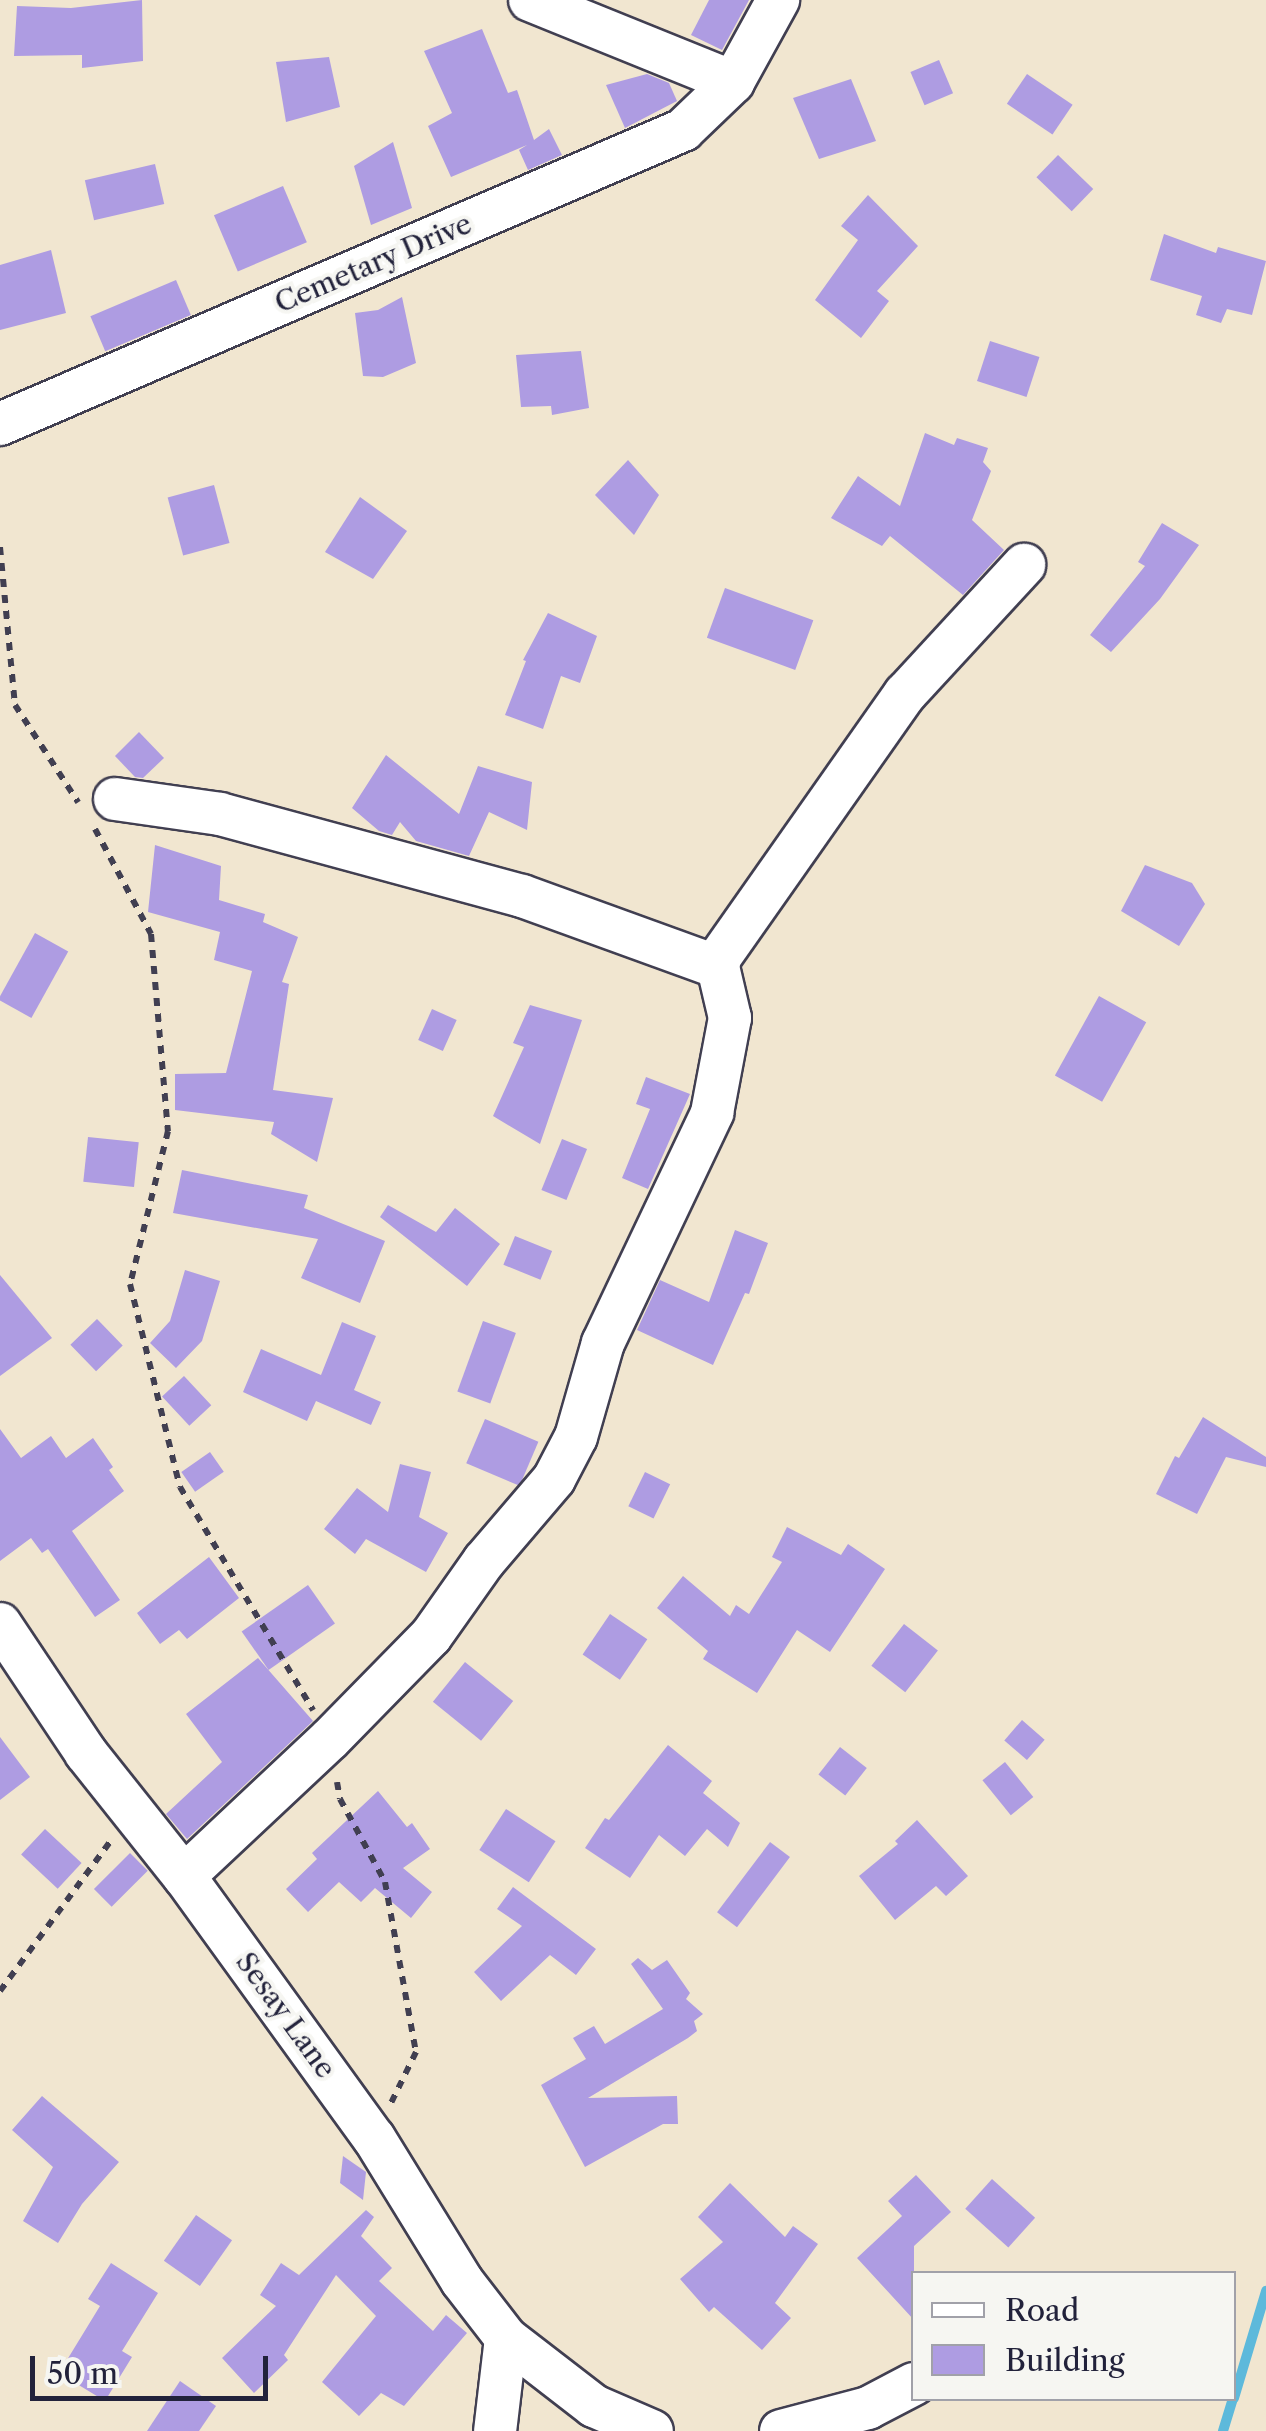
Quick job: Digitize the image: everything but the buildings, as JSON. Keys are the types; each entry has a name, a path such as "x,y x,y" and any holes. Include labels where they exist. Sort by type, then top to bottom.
{"street":[{"path":"530,0 688,60 733,82"},
{"name":"Cemetary Drive","path":"0,424 682,130 733,82 778,0"},
{"path":"184,1876 330,1739 448,1617 484,1561 546,1490 576,1437 603,1343 712,1113 730,1018 718,967 727,944 905,694 1024,565"},
{"path":"115,799 220,814 522,896 718,967"},
{"name":"Sesay Lane","path":"0,1624 132,1813 184,1876 374,2138 462,2281 506,2338 594,2406 652,2431"},
{"path":"494,2431 506,2338"},
{"path":"780,2431 868,2408 911,2386"}],"path":[{"path":"0,547 16,706 108,849 151,934 168,1131 130,1284 180,1487 330,1739 340,1799 385,1882 416,2052 374,2138"},
{"path":"0,1991 132,1813"}],"waterway":[{"path":"1236,2391 1266,2291"},
{"path":"1223,2431 1232,2401"}]}
